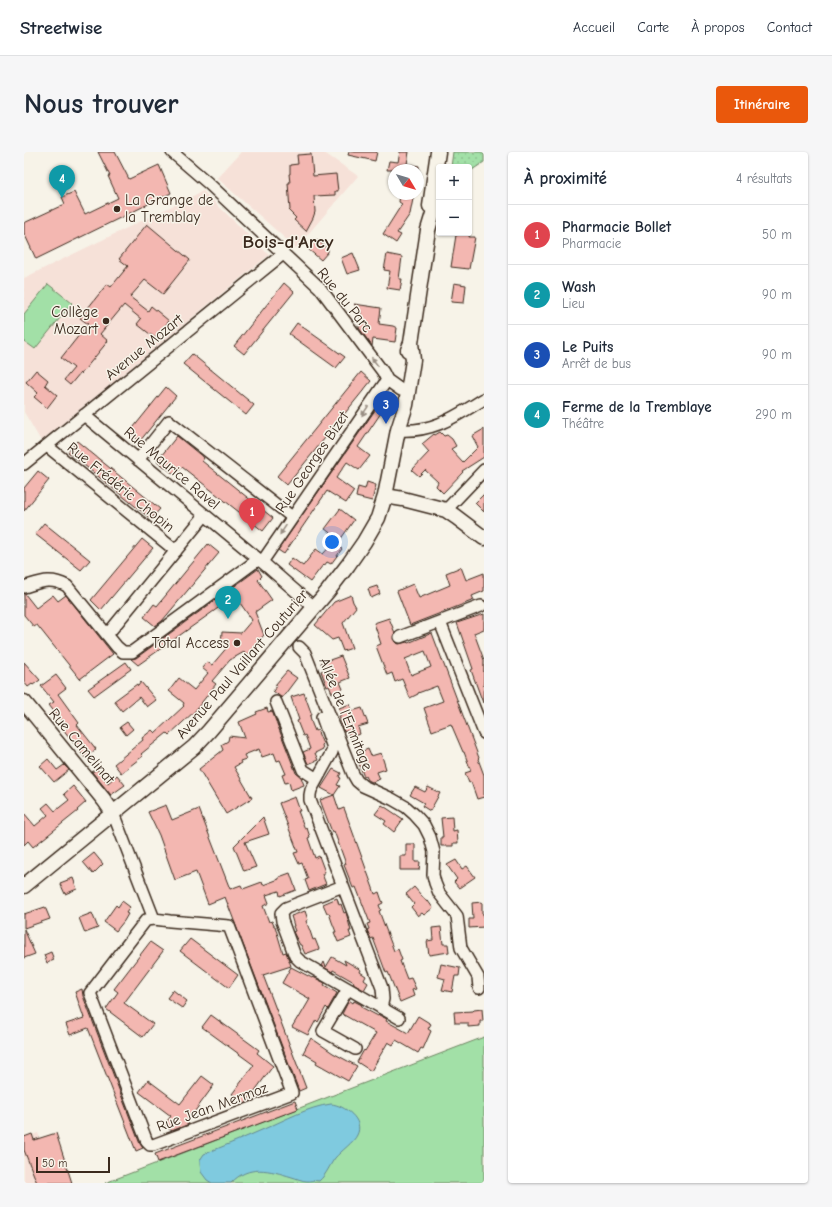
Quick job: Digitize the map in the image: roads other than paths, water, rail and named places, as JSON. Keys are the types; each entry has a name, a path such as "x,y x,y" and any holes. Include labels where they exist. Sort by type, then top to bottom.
{"street":[{"name":"Rue du Parc","path":"172,152 208,183 320,288 383,372 387,380 401,390"},
{"name":"Avenue Paul Vaillant Couturier","path":"24,886 194,747 210,731 348,565 378,518 385,496 398,430 406,405 413,360 411,343 438,152"},
{"path":"444,164 446,152"},
{"name":"Avenue Paul Vaillant Couturier","path":"428,230 437,200"},
{"name":"Avenue Mozart","path":"24,464 283,254"},
{"name":"Avenue Paul Vaillant Couturier","path":"398,430 401,390 407,351 411,343"},
{"name":"Rue Georges Bizet","path":"260,560 292,517 387,380"},
{"path":"398,430 411,431 433,426 449,420 484,399"},
{"name":"Rue Maurice Ravel","path":"84,415 314,606"},
{"path":"138,460 169,420 292,517"},
{"name":"Rue Frédéric Chopin","path":"47,446 176,551"},
{"path":"446,510 484,470"},
{"path":"385,496 446,510 484,538"},
{"path":"107,635 205,515"},
{"path":"24,587 47,580 58,581 67,586 117,647 123,652 132,652 260,560"},
{"path":"400,637 481,606"},
{"path":"440,622 484,733"},
{"name":"Allée de l'Ermitage","path":"288,637 305,653 357,781 363,786 406,807 416,815 424,825 430,837 434,852 433,875 435,883 439,893 456,916 459,925 461,948 478,977 479,988"},
{"path":"299,647 300,658 333,748 311,790 310,800 382,988 381,1008"},
{"name":"Rue Camelinat","path":"24,702 113,813"},
{"path":"276,702 303,770 317,779"},
{"path":"113,813 154,919"},
{"path":"343,886 286,908 281,913 282,921 295,956 300,961 399,1018"},
{"name":"Rue Jean Mermoz","path":"154,919 229,926 292,1093 150,1145 147,1142 90,993 146,920 154,919"},
{"path":"348,989 323,1031 355,1049"}],"water":[{"path":"331,1104 342,1107 352,1114 356,1119 359,1129 355,1138 335,1158 319,1181 303,1181 275,1172 260,1170 245,1173 231,1183 212,1183 207,1180 201,1172 200,1160 204,1154 305,1111"}],"place":[{"name":"Ferme de la Tremblaye","path":"62,198"},
{"name":"La Grange de la Tremblay","path":"117,209"},
{"name":"Collège Mozart","path":"106,321"},
{"name":"Le Puits","path":"386,424"},
{"name":"Pharmacie Bollet","path":"252,531"},
{"name":"Wash","path":"228,619"},
{"name":"Total Access","path":"237,643"}],"district":[{"name":"Bois-d'Arcy","path":"288,242"}]}
